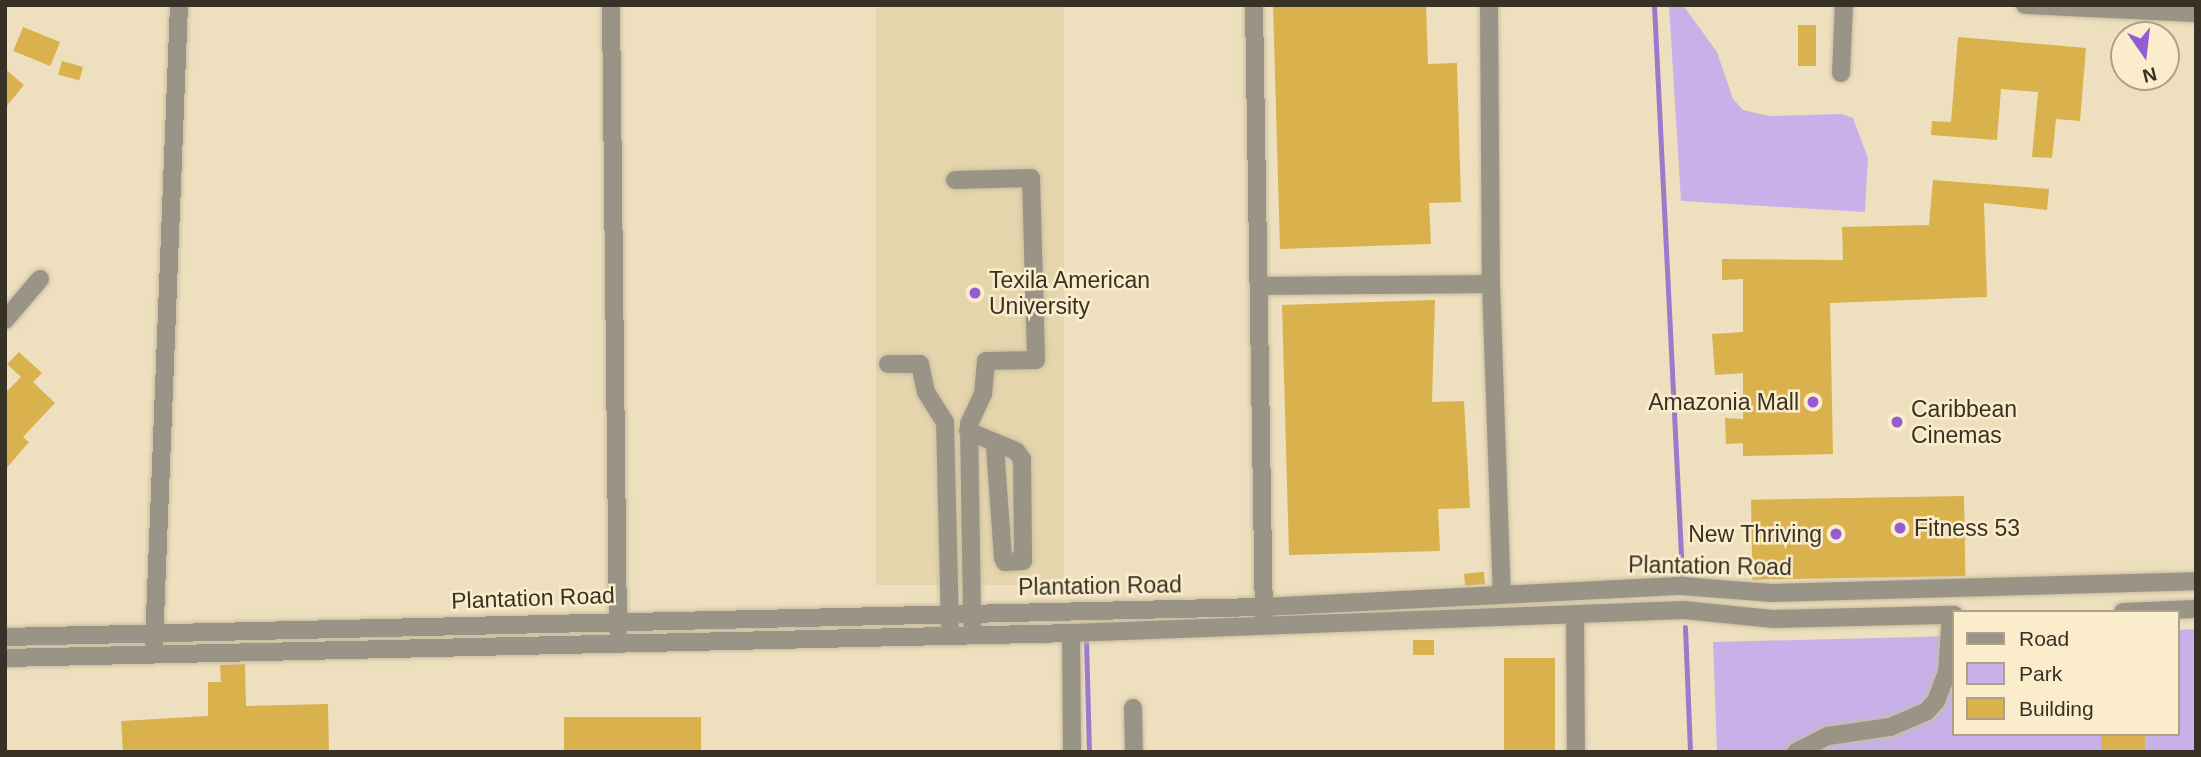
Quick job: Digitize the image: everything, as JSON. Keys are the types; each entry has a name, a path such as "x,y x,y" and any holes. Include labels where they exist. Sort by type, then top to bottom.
{"street":[{"path":"153,655 179,5"},
{"path":"611,5 618,641"},
{"path":"1254,5 1264,627"},
{"path":"1489,5 1492,284 1502,594"},
{"path":"1841,73 1844,5"},
{"path":"2025,5 2190,10"},
{"path":"955,180 1031,178 1036,360 986,361 983,394 969,428 972,633"},
{"path":"5,320 40,279"},
{"path":"1259,286 1492,284"},
{"path":"888,364 920,364 926,392 945,422 950,634"},
{"path":"945,422 969,428 995,446 1016,451 1022,459 1023,561 1005,562 1002,554 995,446"},
{"name":"Plantation Road","path":"5,637 154,635 618,620 1263,607 1682,586 1771,593 2196,581"},
{"path":"2160,610 2196,608"},
{"name":"Plantation Road","path":"5,658 618,641 1071,633 1684,610 1772,619 1952,615"},
{"path":"1574,616 1576,752"},
{"path":"1796,752 1828,736 1858,733 1914,720 1936,701 1947,673 1952,625"},
{"path":"1071,633 1072,752"},
{"path":"1133,708 1134,752"},
{"path":"1853,752 1858,733"}],"shaded area":[{"name":"Texila American University","path":"876,5 1064,5 1064,585 876,585"}],"green space":[{"path":"1669,5 1683,5 1717,52 1733,99 1743,110 1769,116 1842,114 1853,118 1868,158 1865,212 1681,201"},
{"path":"2196,629 2196,752 1717,752 1713,642 1952,636 1952,736 2180,736 2180,630"}],"building":[{"path":"1273,5 1426,5 1428,64 1457,63 1461,202 1429,203 1431,244 1280,249"},
{"path":"1798,25 1816,25 1816,66 1798,66"},
{"path":"23,27 60,42 50,66 13,51"},
{"path":"1958,37 2086,48 2080,121 2056,119 2052,158 2032,157 2038,92 2001,89 1997,140 1931,135 1932,121 1951,122"},
{"path":"62,61 83,67 79,81 58,74"},
{"path":"5,69 24,85 5,108"},
{"path":"1933,180 2049,189 2047,210 1984,203 1987,297 1830,303 1833,454 1743,456 1743,443 1726,444 1725,418 1743,419 1743,373 1715,375 1712,334 1743,332 1743,279 1722,280 1722,259 1843,260 1842,227 1929,225"},
{"path":"1435,300 1432,402 1464,401 1470,508 1438,509 1440,551 1289,555 1282,305"},
{"path":"19,352 42,373 33,382 55,403 23,437 29,442 5,470 5,393 21,377 7,364"},
{"path":"1964,496 1965,576 1752,580 1751,500"},
{"path":"1484,572 1485,584 1465,586 1464,574"},
{"path":"1413,640 1434,640 1434,655 1413,655"},
{"path":"1504,658 1555,658 1555,752 1504,752"},
{"path":"245,664 246,706 328,704 329,752 123,752 121,721 208,716 208,682 221,682 220,665"},
{"path":"564,717 701,717 701,752 564,752"},
{"path":"2101,736 2145,736 2145,752 2101,752"}],"waterway":[{"path":"1654,5 1682,575"},
{"path":"1685,627 1690,752"},
{"path":"1086,639 1089,752"}],"place":[{"name":"Texila American University","path":"975,293"},
{"name":"Amazonia Mall","path":"1813,402"},
{"name":"Caribbean Cinemas","path":"1897,422"},
{"name":"Fitness 53","path":"1900,528"},
{"name":"New Thriving","path":"1836,534"}]}
